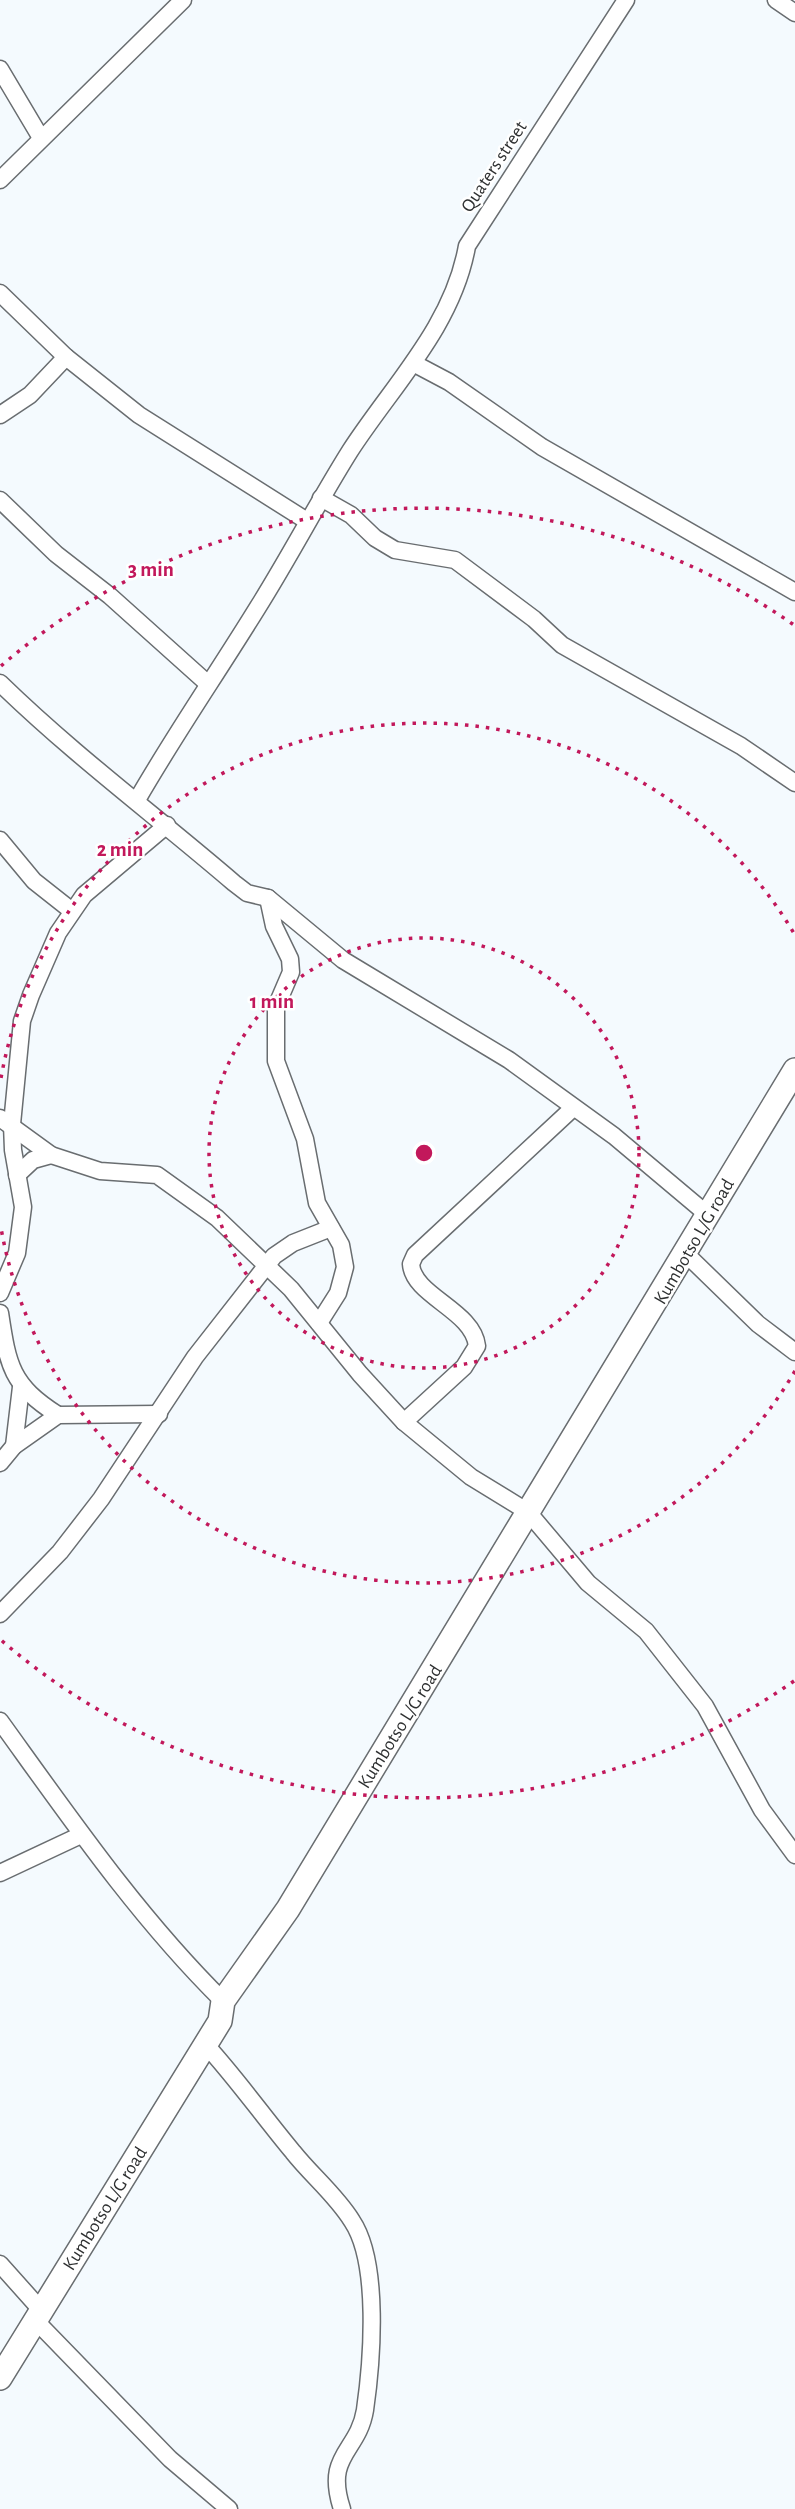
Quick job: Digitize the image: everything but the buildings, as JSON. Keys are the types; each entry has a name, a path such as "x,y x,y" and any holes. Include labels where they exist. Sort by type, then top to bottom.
{"main road":[{"name":"Kumbotso L/G road","path":"0,2378 220,2021 223,2001 288,1909 795,1070"}],"street":[{"path":"0,180 183,0"},
{"name":"Quaters street","path":"137,800 207,683 258,607 321,498 389,394 415,364 463,271 467,246 626,0"},
{"path":"776,0 795,13"},
{"path":"0,69 41,138"},
{"path":"0,293 66,357 139,415 307,521"},
{"path":"0,415 30,394 66,357"},
{"path":"415,364 449,382 542,447 795,593"},
{"path":"321,498 351,515 375,538 395,551 455,560 534,619 562,645 741,747 795,783"},
{"path":"0,500 56,554 110,596 207,683"},
{"path":"0,683 111,783 137,800 247,893 268,898 343,960 509,1060 572,1109 614,1136 708,1215"},
{"path":"0,1293 17,1253 23,1207 6,1121 22,1021 58,933 72,911 84,895 167,825"},
{"path":"0,840 34,881 72,911"},
{"path":"268,898 274,926 290,959 291,972 276,1007 276,1061 305,1139 317,1203 341,1245 345,1267 338,1293 319,1323"},
{"path":"404,1422 464,1367 477,1346 473,1329 415,1277 411,1264 415,1255 572,1109"},
{"path":"6,1121 51,1155 100,1171 157,1175 217,1218 291,1289 404,1422 471,1477 528,1512 588,1583 646,1631 705,1706 762,1810 795,1855"},
{"path":"17,1175 33,1160 51,1155"},
{"path":"0,1614 60,1552 101,1499 195,1357 267,1266 282,1249 331,1228"},
{"path":"685,1253 765,1331 795,1352"},
{"path":"0,1313 9,1363 22,1387 32,1398 58,1415 159,1414"},
{"path":"15,1446 22,1387"},
{"path":"0,1463 15,1446 58,1415"},
{"path":"0,1721 81,1835 170,1944 223,2001"},
{"path":"0,1873 81,1835"},
{"path":"205,2044 241,2082 293,2152 347,2214 360,2236 369,2274 372,2314 365,2410 360,2426 341,2455 336,2475 342,2509"},
{"path":"0,2264 38,2315 170,2459 229,2509"}]}
